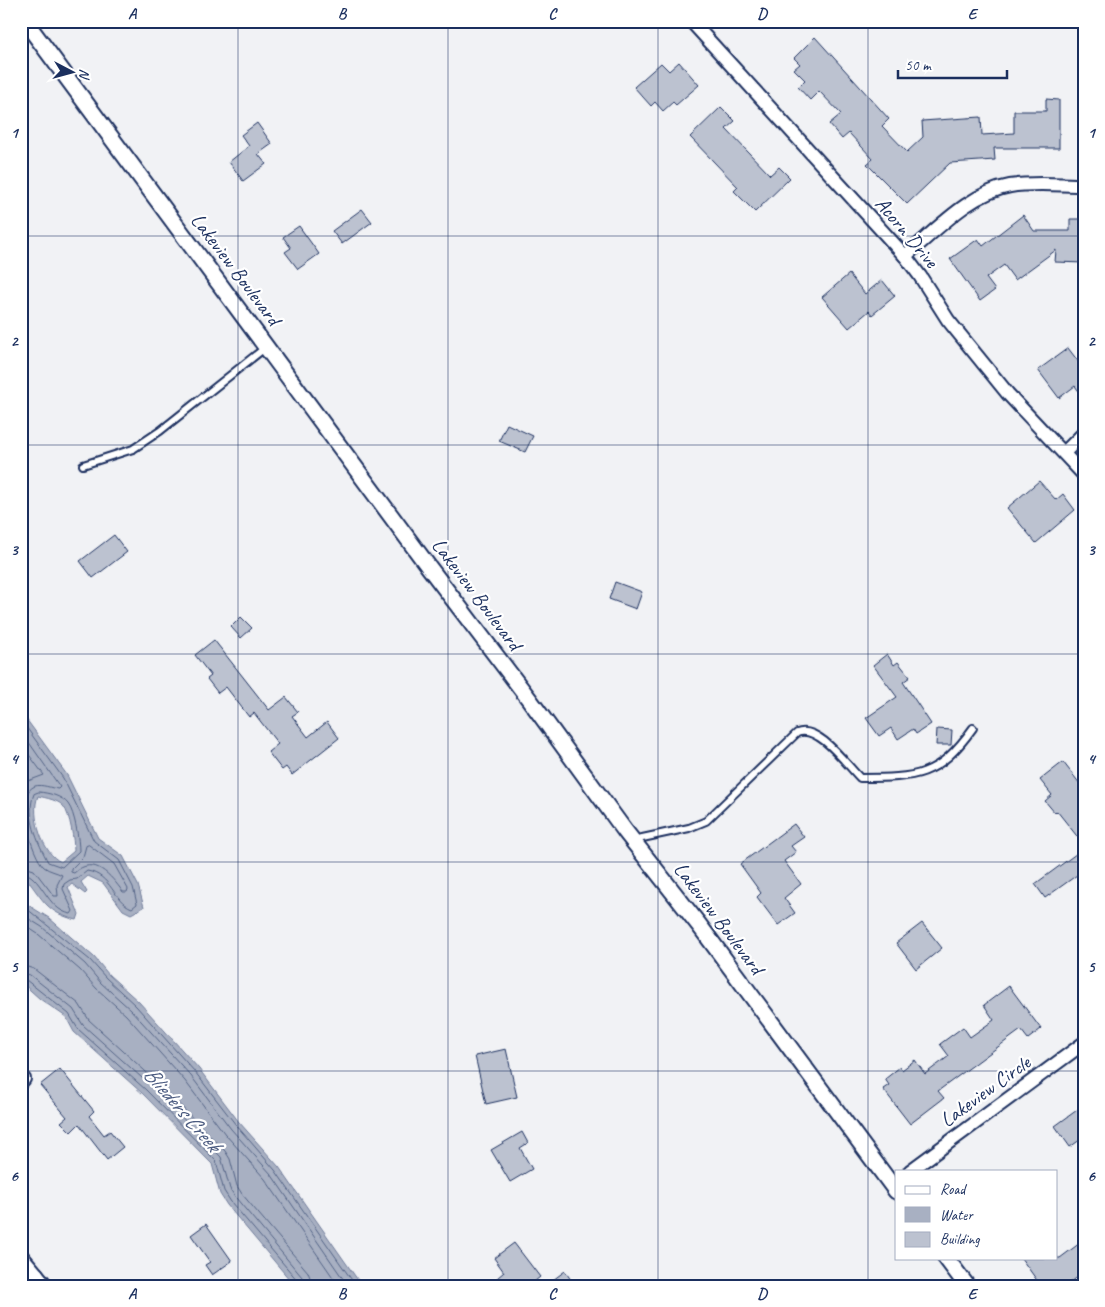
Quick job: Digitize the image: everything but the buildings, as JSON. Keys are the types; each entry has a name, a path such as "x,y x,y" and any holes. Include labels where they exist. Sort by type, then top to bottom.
{"street":[{"name":"Lakeview Boulevard","path":"25,21 632,840 699,925 895,1185"},
{"name":"Acorn Drive","path":"691,21 905,256 948,320 1008,394 1084,475"},
{"path":"905,256 971,202 988,192 1011,186 1084,185"},
{"path":"1064,453 1084,433"},
{"name":"Lakeview Circle","path":"911,1170 1084,1043"},
{"path":"21,1255 47,1286"},
{"path":"948,1260 967,1286"},
{"path":"23,1286 37,1274"}],"lane":[{"path":"83,465 133,449 160,431 267,347"},
{"path":"632,840 689,828 706,821 797,733 804,730 811,732 827,743 860,778 892,778 909,777 932,771 959,749 973,728"}],"water":[{"path":"21,712 67,775 98,838 123,856 138,885 144,907 131,914 123,910 103,883 88,876 81,882 87,892 85,894 72,884 68,887 79,914 77,920 52,910 26,878 21,877","holes":["38,796 59,803 64,807 68,816 74,851 61,862 49,851 40,833 36,813"]},
{"name":"Blieders Creek","path":"21,896 28,905 49,918 94,957 109,975 139,1002 199,1069 239,1122 279,1167 362,1286 295,1286 227,1205 220,1194 212,1164 143,1094 74,1032 66,1017 40,999 21,982"}]}
